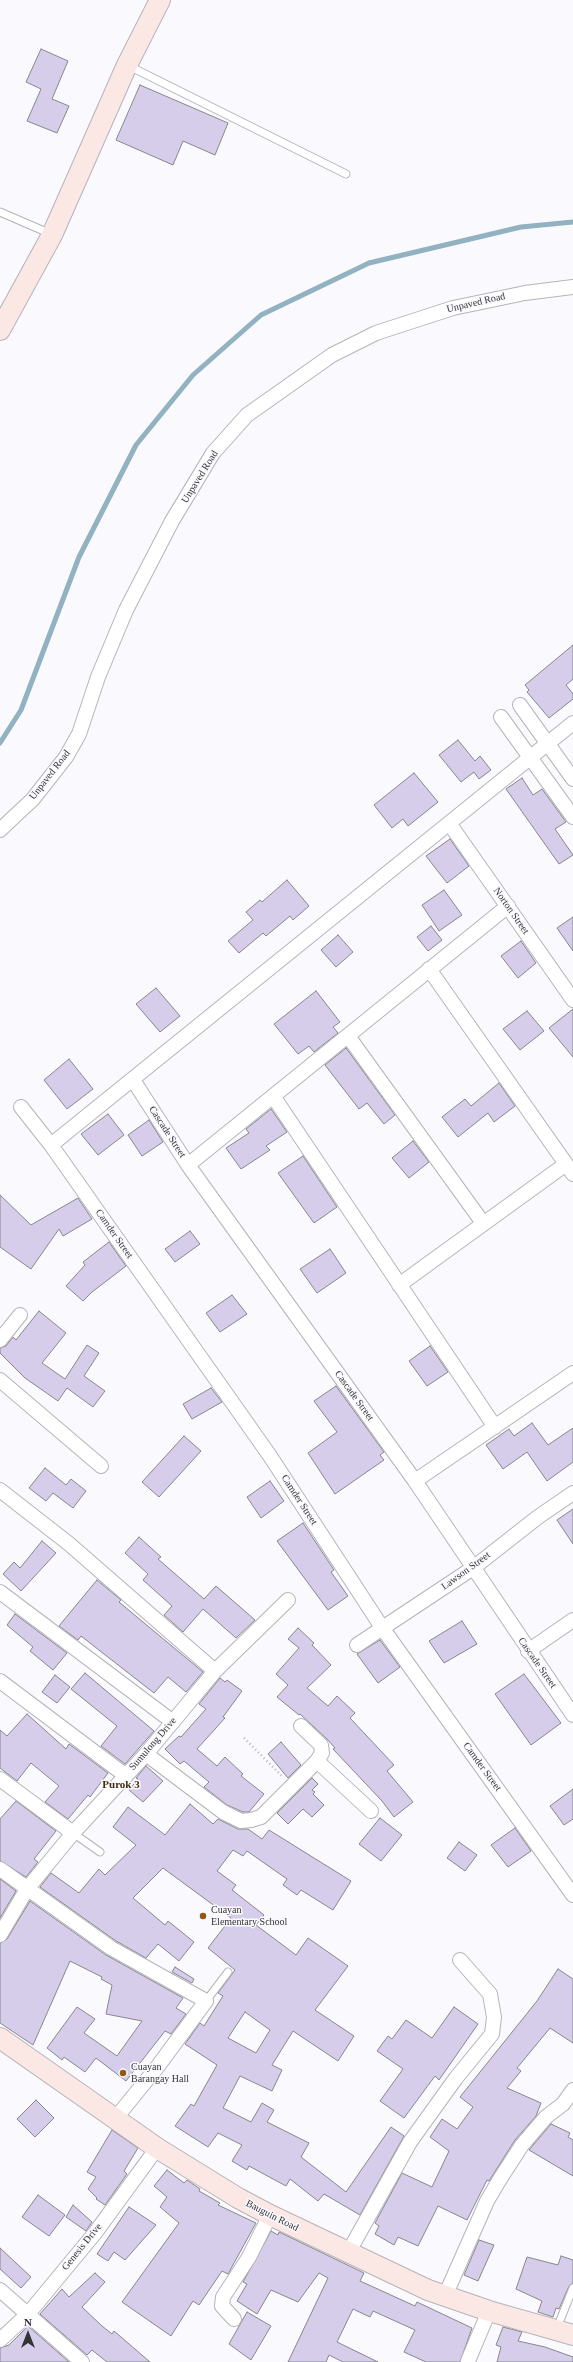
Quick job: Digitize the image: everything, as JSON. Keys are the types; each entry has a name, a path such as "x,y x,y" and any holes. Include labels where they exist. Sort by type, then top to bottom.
{"street":[{"path":"0,330 52,235 127,65 160,0"},
{"name":"Unpaved Road","path":"0,830 32,799 66,757 79,734 98,677 126,610 172,521 214,453 247,415 332,355 376,333 453,308 525,293 573,287"},
{"path":"520,705 573,779"},
{"path":"501,717 573,817"},
{"path":"51,1145 573,723"},
{"name":"Norton Street","path":"449,823 573,1000"},
{"path":"188,1165 508,906"},
{"path":"399,1285 483,1223 570,1169 429,969"},
{"path":"348,1036 483,1223"},
{"name":"Cascade Street","path":"133,1080 188,1165 415,1481 528,1651 573,1715"},
{"path":"273,1096 495,1427"},
{"name":"Camder Street","path":"21,1107 51,1145 270,1456 383,1629 573,1895"},
{"path":"0,1340 20,1315"},
{"path":"415,1481 573,1373"},
{"path":"0,1380 101,1466"},
{"path":"0,1490 68,1543 215,1671"},
{"name":"Lawson Street","path":"357,1645 473,1568 538,1517 573,1493"},
{"path":"0,1592 173,1722"},
{"name":"Sumulong Drive","path":"0,1935 27,1889 73,1833 146,1754 215,1671 288,1600"},
{"path":"528,1651 573,1620"},
{"path":"0,1681 125,1775"},
{"path":"146,1754 223,1812 241,1821 261,1817 291,1785 317,1761 322,1753 321,1745 301,1726"},
{"path":"317,1761 371,1811"},
{"path":"0,1779 73,1833"},
{"path":"0,1869 111,1948 206,2001 115,2119"},
{"path":"348,2253 410,2142 456,2078 492,2034 494,2017 490,1994 460,1960"},
{"name":"Bauguin Road","path":"0,2038 158,2148 238,2198 270,2215 348,2253 445,2296 489,2311 565,2333"},
{"path":"445,2296 487,2201 500,2179 522,2145 546,2117 563,2104 573,2090"},
{"name":"Genesis Drive","path":"0,2340 28,2314 95,2233 158,2148"},
{"path":"234,2319 222,2306 223,2297 249,2257 270,2215"},
{"path":"0,2290 82,2362"},
{"path":"468,2361 489,2311"}],"lane":[{"path":"127,65 346,174"},
{"path":"0,212 52,235"},
{"path":"73,1833 100,1852"},
{"path":"206,2001 228,1972"},
{"path":"565,2333 573,2288"}],"path":[{"path":"244,1738 291,1785"}],"building":[{"path":"41,49 68,61 52,99 69,106 57,133 27,121 41,89 26,82"},
{"path":"140,85 228,123 215,155 183,141 173,165 116,140"},
{"path":"573,645 573,679 566,685 573,694 573,699 549,718 527,692 529,690 525,685"},
{"path":"458,740 475,761 480,756 491,770 479,779 474,772 461,782 439,755"},
{"path":"414,773 438,802 408,826 403,819 392,828 374,805"},
{"path":"522,778 533,795 542,789 566,822 555,829 573,855 559,864 506,789"},
{"path":"450,839 469,866 447,883 426,856"},
{"path":"287,880 309,906 293,920 290,916 266,936 263,933 239,953 228,941 253,920 246,912 260,900 262,902"},
{"path":"444,890 462,915 439,931 422,905"},
{"path":"573,917 573,951 557,928"},
{"path":"431,926 442,940 428,951 417,937"},
{"path":"338,935 353,952 336,967 321,950"},
{"path":"521,941 536,963 518,978 501,956"},
{"path":"156,988 180,1016 160,1032 136,1004"},
{"path":"316,991 340,1022 333,1027 338,1033 314,1052 309,1046 298,1054 274,1024"},
{"path":"573,1009 573,1057 549,1028"},
{"path":"527,1011 544,1031 520,1050 503,1029"},
{"path":"346,1048 395,1115 384,1124 367,1103 359,1109 325,1065"},
{"path":"69,1059 93,1089 67,1109 44,1080"},
{"path":"499,1083 515,1106 494,1122 488,1113 458,1137 442,1117 465,1099 471,1106"},
{"path":"271,1109 287,1132 266,1146 270,1150 241,1169 226,1148 249,1133 246,1129"},
{"path":"108,1114 124,1135 98,1155 81,1134"},
{"path":"149,1120 163,1142 142,1156 128,1135"},
{"path":"413,1141 429,1162 409,1178 392,1158"},
{"path":"303,1156 337,1207 314,1223 278,1173"},
{"path":"0,1195 31,1225 78,1198 92,1219 63,1236 59,1229 31,1269 0,1247"},
{"path":"190,1231 200,1244 175,1262 165,1249"},
{"path":"109,1242 126,1266 92,1292 83,1301 66,1286 85,1265 83,1262"},
{"path":"330,1249 346,1273 317,1293 300,1269"},
{"path":"232,1295 247,1314 220,1332 206,1313"},
{"path":"39,1311 66,1333 42,1363 65,1379 87,1345 99,1353 84,1376 105,1391 93,1407 67,1388 58,1401 25,1378 0,1353 0,1348 6,1346 13,1337 16,1340"},
{"path":"430,1346 448,1372 427,1386 409,1361"},
{"path":"336,1386 384,1452 380,1455 384,1460 335,1494 308,1453 337,1432 314,1401"},
{"path":"211,1388 222,1402 192,1419 183,1404"},
{"path":"532,1423 548,1445 573,1428 573,1462 547,1481 527,1452 503,1469 486,1445 509,1429 514,1436"},
{"path":"184,1436 201,1451 159,1497 142,1482"},
{"path":"45,1468 66,1485 71,1479 86,1491 73,1508 53,1493 46,1501 29,1488"},
{"path":"270,1481 284,1501 261,1518 247,1497"},
{"path":"573,1509 573,1544 557,1520"},
{"path":"303,1523 334,1570 331,1572 348,1596 328,1610 277,1541"},
{"path":"139,1537 161,1557 158,1559 204,1599 216,1586 255,1620 236,1638 203,1609 183,1632 164,1615 172,1606 143,1580 148,1574 125,1553"},
{"path":"42,1541 56,1553 21,1591 3,1574 14,1562 20,1568"},
{"path":"97,1580 121,1600 119,1602 203,1672 186,1692 168,1677 154,1693 81,1636 78,1640 59,1626"},
{"path":"15,1614 67,1653 53,1670 30,1651 33,1647 7,1625"},
{"path":"462,1621 477,1644 444,1663 429,1641"},
{"path":"298,1628 314,1643 312,1645 331,1665 307,1688 328,1706 337,1696 355,1713 350,1718 394,1765 387,1771 413,1802 394,1817 382,1801 333,1749 335,1748 327,1739 300,1714 299,1715 277,1697 288,1685 276,1674 299,1648 288,1639"},
{"path":"380,1640 400,1667 378,1683 357,1654"},
{"path":"85,1673 154,1731 125,1764 101,1746 117,1726 71,1689"},
{"path":"524,1674 561,1723 531,1745 495,1694"},
{"path":"55,1675 70,1687 57,1703 42,1692"},
{"path":"220,1678 225,1682 227,1680 242,1691 223,1717 225,1718 197,1749 217,1766 225,1757 243,1774 241,1776 264,1794 249,1812 243,1812 227,1805 204,1787 209,1782 184,1761 180,1764 165,1749 179,1736 181,1737 206,1709 199,1704"},
{"path":"27,1714 66,1749 69,1744 108,1773 90,1797 88,1795 68,1819 45,1802 59,1786 31,1763 17,1781 0,1768 0,1730 7,1736"},
{"path":"281,1742 301,1765 288,1778 268,1754"},
{"path":"146,1766 163,1781 143,1802 129,1790 138,1779 136,1778"},
{"path":"312,1778 318,1784 312,1790 315,1792 313,1794 324,1805 312,1817 303,1809 288,1824 277,1813"},
{"path":"573,1789 573,1819 564,1825 550,1806"},
{"path":"16,1801 56,1831 34,1859 38,1862 26,1877 0,1861 0,1819"},
{"path":"190,1804 213,1824 218,1819 238,1829 248,1829 262,1839 269,1830 351,1881 333,1910 301,1890 297,1895 283,1885 287,1879 247,1851 243,1856 233,1850 217,1871 236,1885 232,1890 264,1915 256,1925 296,1955 308,1938 348,1966 315,2010 354,2036 338,2061 293,2031 272,2065 282,2070 272,2091 240,2076 223,2108 251,2122 262,2103 274,2110 267,2122 309,2143 301,2157 346,2192 391,2127 404,2136 360,2215 324,2194 318,2201 290,2179 286,2186 249,2166 247,2170 232,2161 242,2145 218,2133 208,2147 175,2126 191,2104 194,2106 217,2065 185,2044 200,2023 204,2026 223,1996 218,1993 235,1970 208,1948 231,1918 163,1868 133,1898 165,1925 168,1921 194,1942 179,1961 158,1944 146,1958 116,1941 40,1887 51,1873 79,1893 99,1869 105,1875 136,1845 113,1827 128,1807 165,1835","holes":["245,2012 270,2030 256,2053 228,2038"]},
{"path":"380,1818 402,1835 381,1861 359,1844"},
{"path":"515,1828 531,1851 508,1867 491,1845"},
{"path":"459,1842 477,1855 465,1871 447,1858"},
{"path":"0,1879 16,1891 0,1918"},
{"path":"30,1901 106,1955 183,1998 176,2008 186,2014 171,2034 165,2031 126,2081 96,2058 85,2072 64,2057 62,2060 47,2048 77,2007 95,2019 84,2033 117,2056 142,2021 106,2014 112,1985 101,1979 102,1977 70,1961 33,2045 0,2023 0,1943 7,1939"},
{"path":"175,1967 194,1979 192,1983 172,1972"},
{"path":"558,1969 573,1979 573,2043 550,2028 517,2068 521,2071 507,2088 541,2103 536,2116 515,2140 489,2181 487,2180 467,2220 438,2206 418,2246 398,2237 394,2245 375,2234 379,2226 375,2223 402,2173 432,2187 449,2151 430,2137 442,2119 457,2129 473,2107 460,2097 537,2001"},
{"path":"454,2007 478,2024 439,2080 435,2076 404,2118 380,2101 403,2069 377,2051 388,2036 392,2039 406,2020 432,2038"},
{"path":"36,2100 54,2118 35,2137 17,2119"},
{"path":"551,2124 570,2133 568,2137 573,2140 573,2176 529,2150"},
{"path":"112,2130 138,2148 124,2171 127,2174 105,2205 96,2199 97,2198 88,2189 96,2177 87,2172"},
{"path":"167,2170 184,2183 187,2180 200,2189 199,2191 220,2203 218,2205 256,2223 228,2274 222,2271 199,2305 193,2301 171,2336 122,2302 179,2223 160,2207 167,2197 154,2186"},
{"path":"38,2195 65,2215 49,2236 22,2217"},
{"path":"73,2205 92,2222 86,2231 66,2217"},
{"path":"129,2207 156,2225 125,2260 114,2252 108,2261 97,2254"},
{"path":"271,2231 278,2235 279,2232 364,2273 360,2281 415,2306 417,2302 472,2328 460,2362 426,2362 404,2352 415,2330 373,2311 370,2317 353,2309 337,2342 378,2362 343,2362 329,2355 326,2362 288,2362 328,2278 319,2273 298,2302 271,2290 257,2314 237,2301 247,2284 243,2282"},
{"path":"479,2240 494,2245 478,2281 464,2275"},
{"path":"0,2248 31,2277 21,2288 0,2269"},
{"path":"561,2256 573,2260 573,2283 569,2286 559,2309 556,2308 553,2317 538,2312 542,2301 516,2289 527,2257 558,2265"},
{"path":"95,2273 105,2282 82,2307 102,2326 112,2334 114,2331 150,2362 107,2362 92,2350 87,2355 40,2314 62,2289 69,2297"},
{"path":"247,2312 271,2326 251,2360 229,2344"},
{"path":"28,2326 69,2362 0,2362 0,2348 9,2345"},
{"path":"503,2327 522,2332 518,2341 545,2347 573,2357 573,2362 497,2362 501,2347 496,2345"}],"waterway":[{"path":"0,743 21,710 79,557 136,445 193,375 261,315 369,263 521,227 573,222"}],"place":[{"name":"Cuayan Elementary School","path":"203,1916"},
{"name":"Cuayan Barangay Hall","path":"123,2073"}],"district":[{"name":"Purok 3","path":"121,1785"}]}
